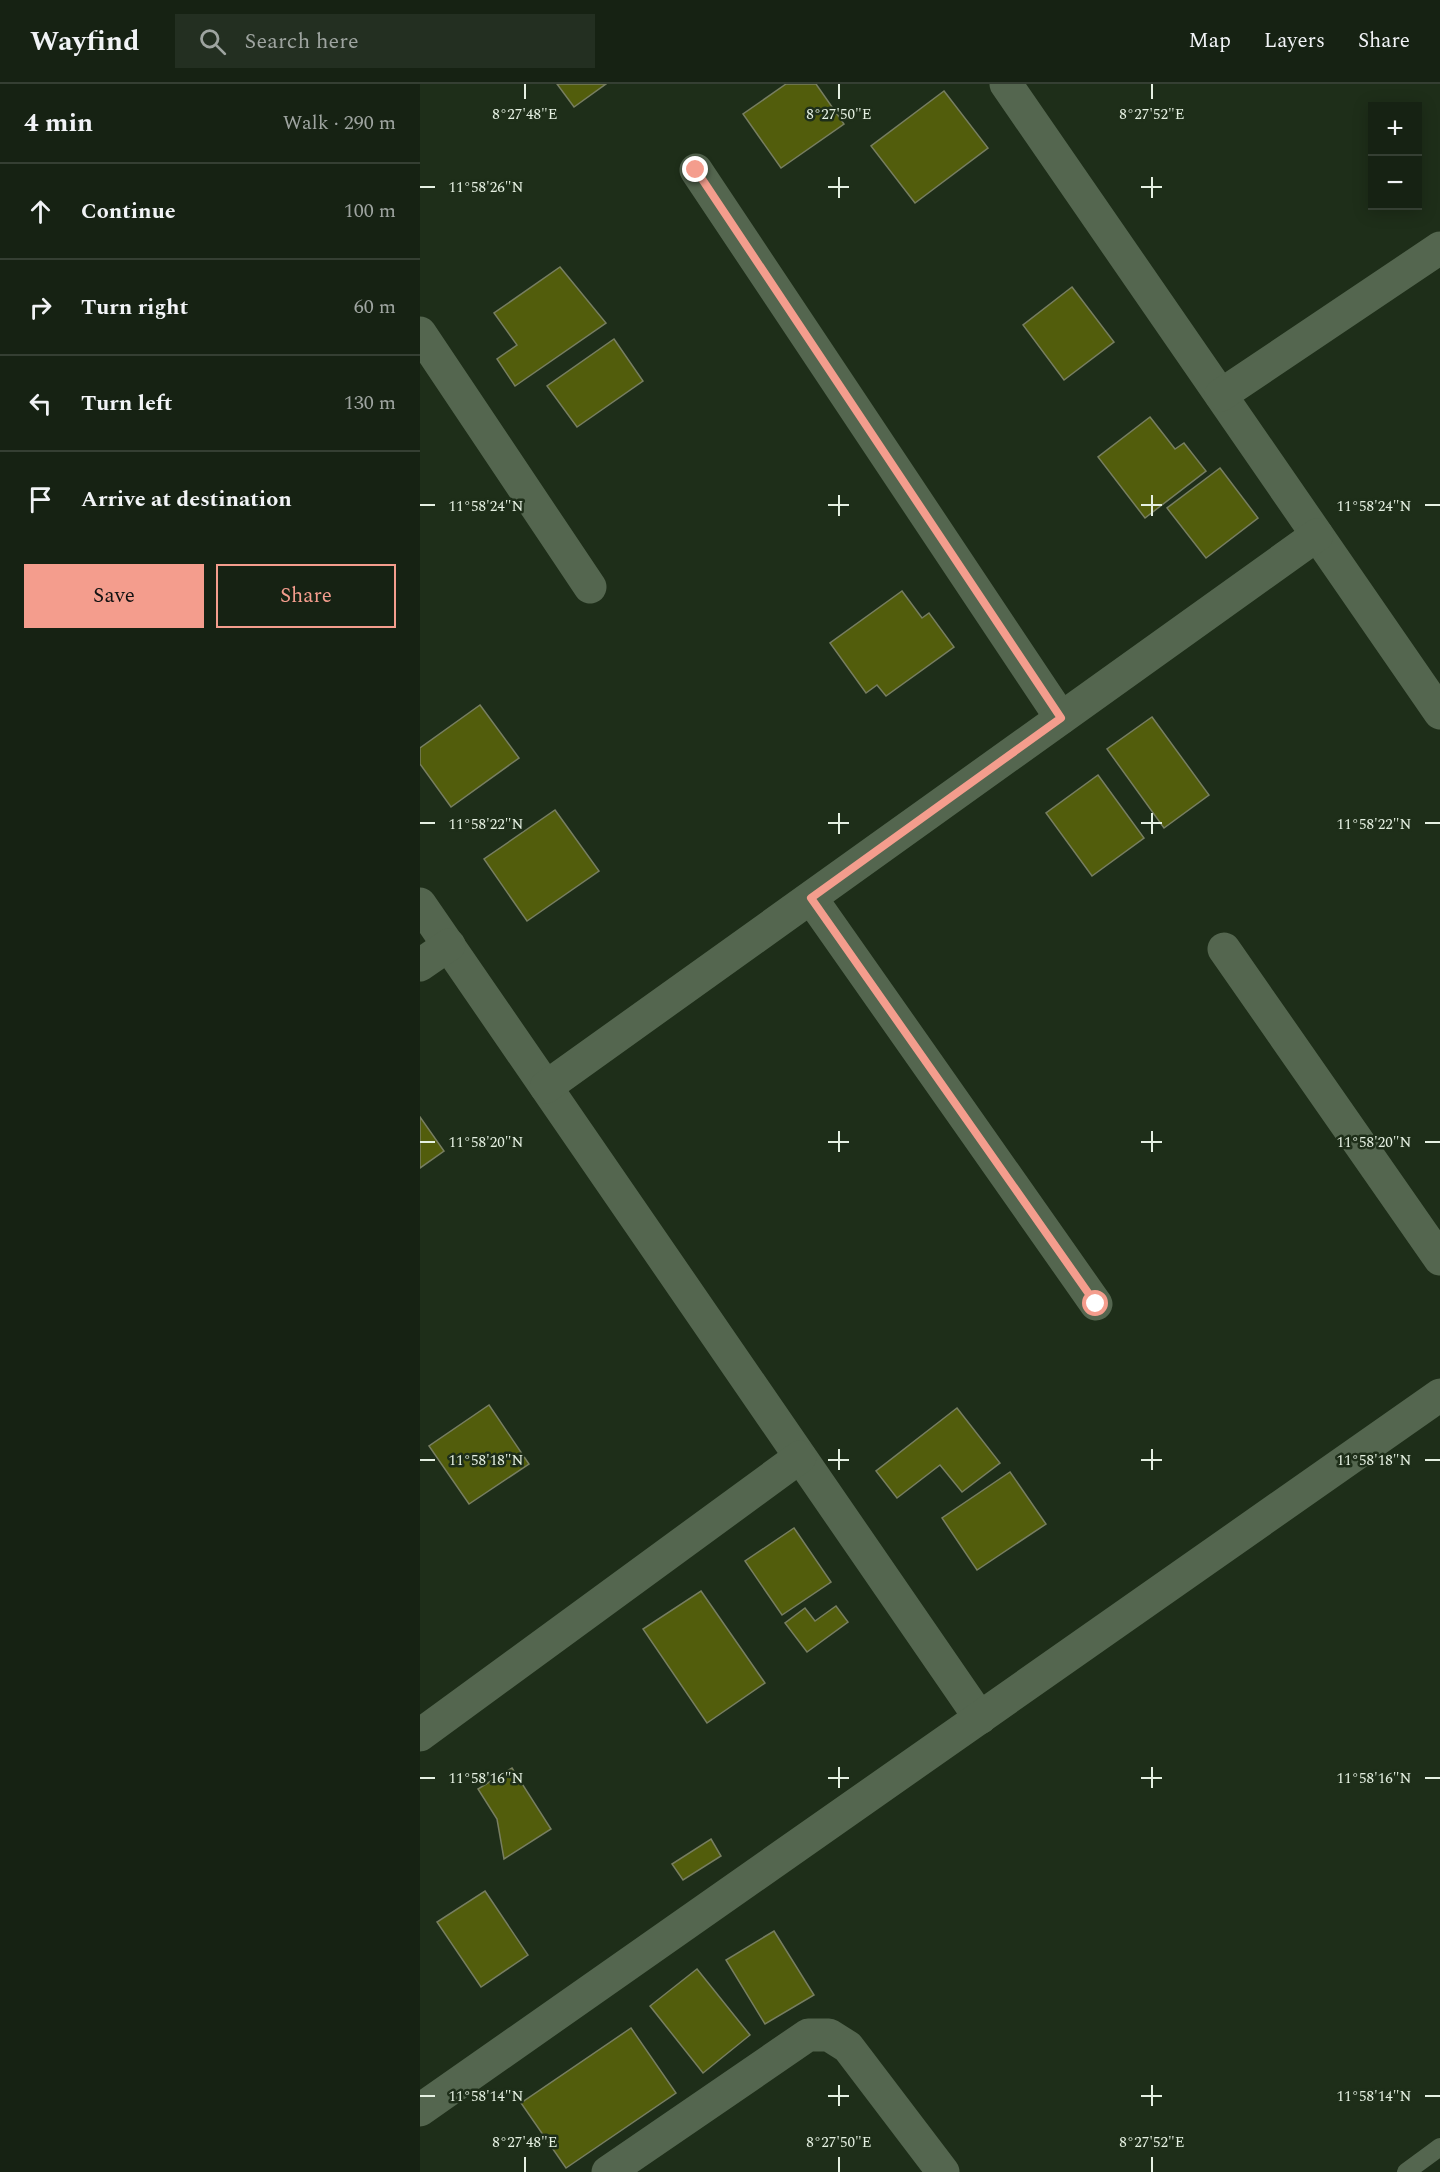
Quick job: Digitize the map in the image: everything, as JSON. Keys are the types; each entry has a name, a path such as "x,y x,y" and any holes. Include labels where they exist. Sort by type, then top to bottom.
{"street":[{"path":"1006,84 1440,713"},
{"path":"696,170 1061,718"},
{"path":"1221,395 1440,248"},
{"path":"420,333 590,587"},
{"path":"546,1087 1317,535"},
{"path":"811,898 1096,1304"},
{"path":"420,904 980,1718"},
{"path":"420,965 449,945"},
{"path":"1224,949 1440,1259"},
{"path":"420,2110 1440,1395"},
{"path":"420,1735 800,1456"},
{"path":"608,2172 808,2036 829,2035 848,2048 942,2172"}],"lane":[{"path":"1406,2172 1440,2147"}],"building":[{"path":"557,84 606,84 574,107"},
{"path":"786,84 816,84 844,124 781,168 743,114"},
{"path":"944,91 988,148 915,203 871,146"},
{"path":"560,267 606,323 515,386 497,359 517,345 494,313"},
{"path":"1072,287 1114,342 1064,380 1023,325"},
{"path":"614,339 643,381 577,427 547,386"},
{"path":"1150,417 1175,449 1184,443 1206,471 1145,518 1098,457"},
{"path":"1220,468 1258,518 1206,558 1167,508"},
{"path":"902,591 922,618 929,613 954,647 886,696 877,685 866,693 830,643"},
{"path":"480,705 519,758 451,807 420,764 420,748"},
{"path":"1152,717 1209,795 1164,828 1107,749"},
{"path":"1098,775 1144,838 1092,876 1046,813"},
{"path":"555,810 599,871 527,921 484,859"},
{"path":"420,1117 444,1151 420,1168"},
{"path":"489,1405 529,1464 469,1504 429,1446"},
{"path":"957,1408 1000,1463 962,1492 940,1465 897,1498 876,1471"},
{"path":"1010,1472 1046,1524 977,1570 942,1518"},
{"path":"794,1528 831,1582 782,1615 745,1561"},
{"path":"701,1591 765,1683 707,1723 643,1629"},
{"path":"836,1606 848,1622 807,1652 785,1623 805,1608 815,1621"},
{"path":"512,1768 551,1829 504,1859 497,1819 478,1789"},
{"path":"711,1839 721,1856 683,1880 672,1864"},
{"path":"485,1891 528,1955 481,1987 437,1922"},
{"path":"774,1931 814,1995 765,2024 726,1960"},
{"path":"697,1969 750,2035 703,2073 650,2006"},
{"path":"631,2028 676,2093 566,2168 521,2103"}],"route":[{"path":"696,170 1061,718 811,898 1096,1304"}]}
